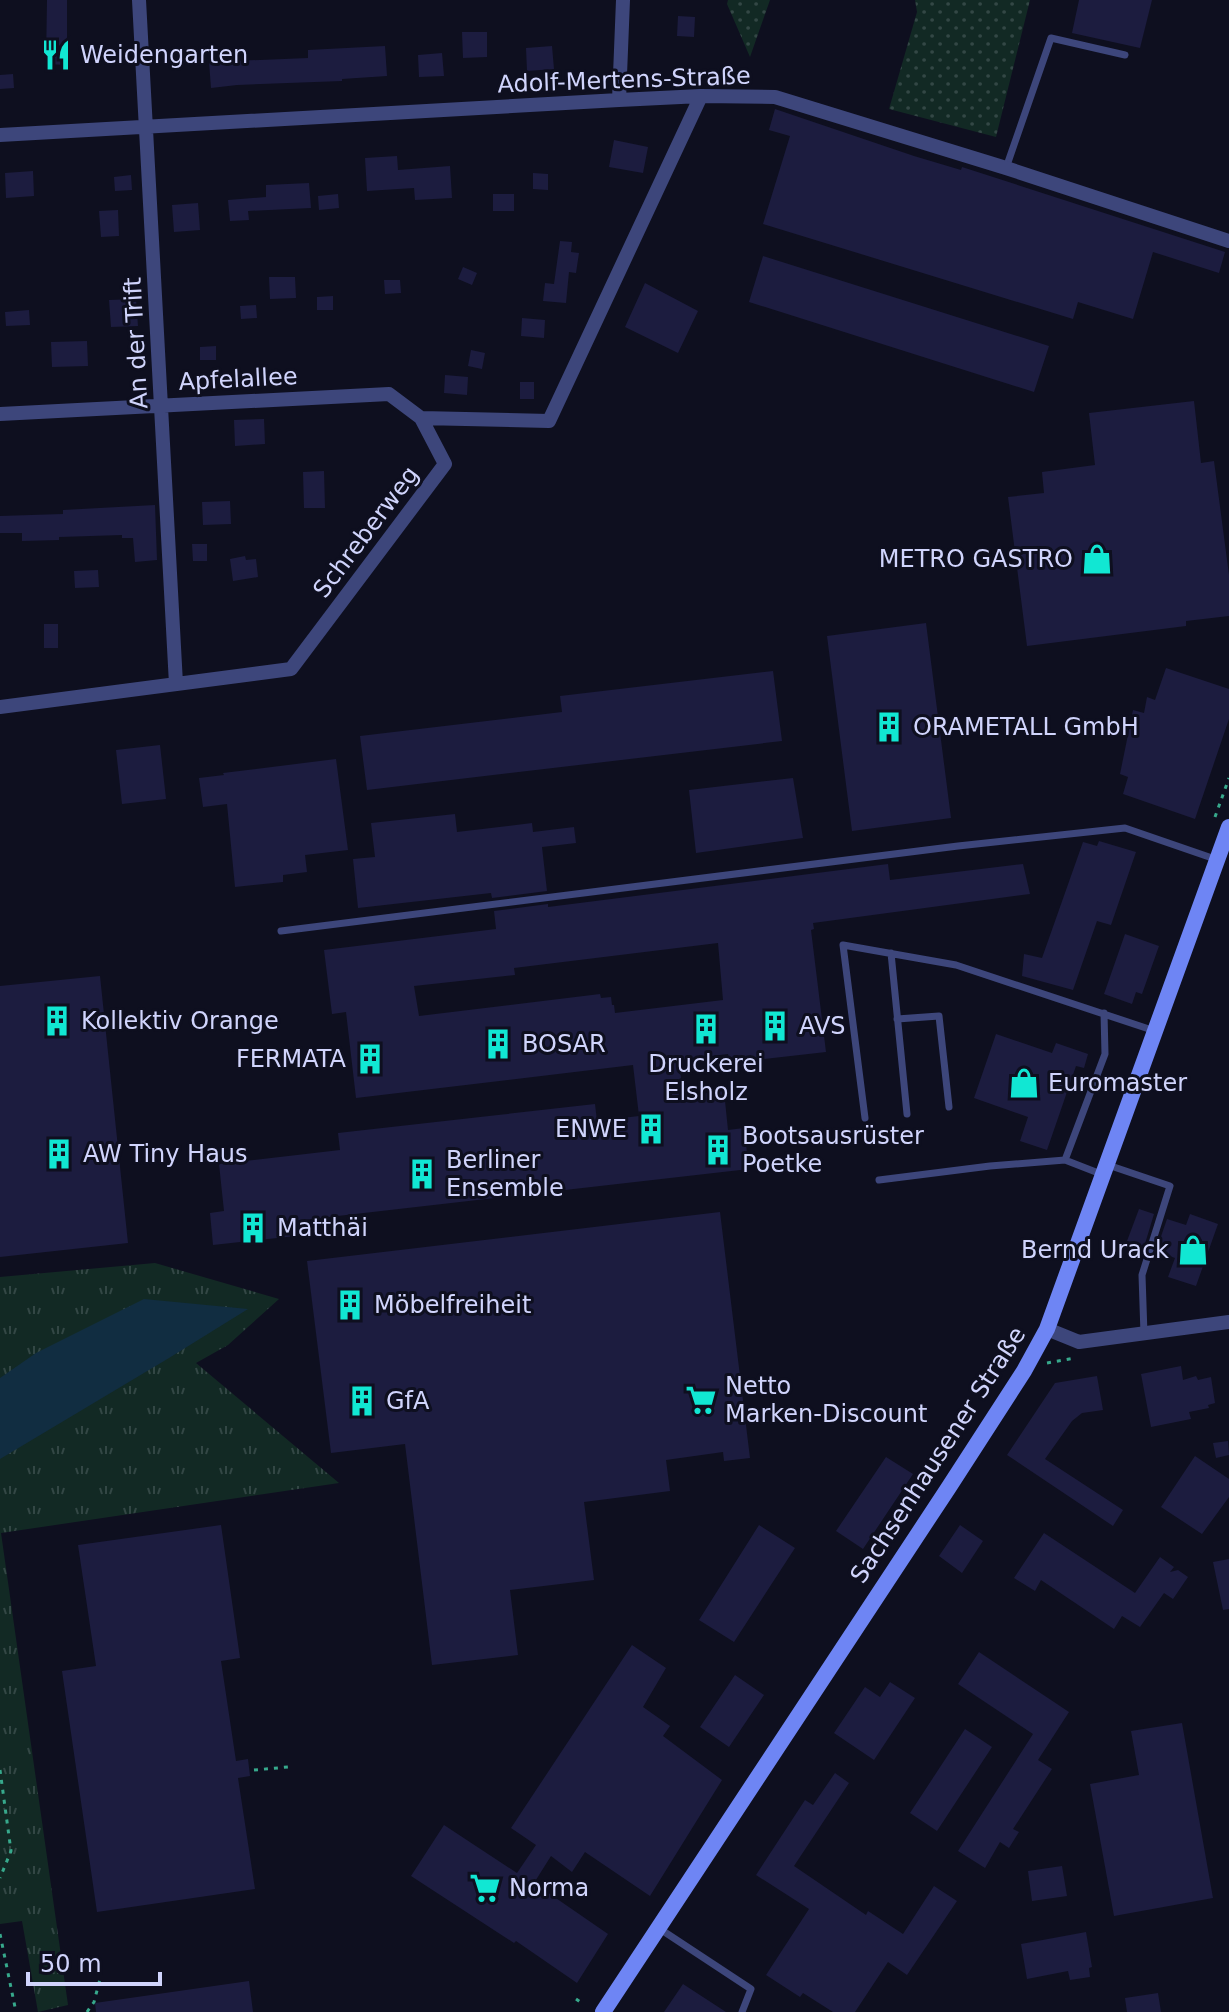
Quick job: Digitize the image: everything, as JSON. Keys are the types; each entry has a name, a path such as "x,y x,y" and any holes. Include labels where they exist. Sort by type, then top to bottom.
{"main road":[{"name":"Sachsenhausener Straße","path":"603,2012 949,1487 1024,1371 1047,1329 1229,827"}],"street":[{"name":"An der Trift","path":"139,0 176,684"},
{"path":"619,100 623,0"},
{"name":"Adolf-Mertens-Straße","path":"0,135 619,100 701,96 775,97 1229,241"},
{"path":"421,418 549,421 701,96"},
{"name":"Apfelallee","path":"0,414 389,394 421,418"},
{"name":"Schreberweg","path":"0,707 291,669 445,464 421,418"},
{"path":"1047,1329 1079,1342 1229,1322"}],"lane":[{"path":"1006,168 1051,38 1125,55"},
{"path":"281,931 1125,828 1217,859"},
{"path":"865,1118 843,945 956,965 1155,1031"},
{"path":"891,953 907,1114"},
{"path":"1065,1160 1105,1054 1104,1013"},
{"path":"897,1019 939,1016 949,1107"},
{"path":"879,1180 1065,1160 1170,1186 1142,1275 1144,1334"},
{"path":"658,1928 751,1989 742,2012"}],"path":[{"path":"1212,827 1229,778"},
{"path":"254,1770 288,1767"},
{"path":"0,1770 11,1851 0,1878"},
{"path":"0,1934 16,2012"},
{"path":"87,2012 94,2002 100,1979"},
{"path":"576,1999 583,2004"}],"green space":[{"path":"728,0 770,0 750,57 727,4"},
{"path":"915,0 1030,0 996,137 889,109 917,12"},
{"path":"155,1263 279,1299 228,1345 196,1363 339,1483 1,1533 68,2005 38,2012 22,1921 0,1924 0,1277"}],"water":[{"path":"144,1299 248,1309 0,1459 0,1378 36,1353"}],"building":[{"path":"47,0 67,0 67,65 46,64"},
{"path":"1079,0 1152,0 1140,48 1072,33"},
{"path":"678,16 695,17 694,37 677,36"},
{"path":"462,32 487,32 487,57 463,58"},
{"path":"385,46 387,76 211,88 209,62 308,58 308,50"},
{"path":"552,46 554,69 527,71 526,48"},
{"path":"442,53 444,76 419,77 418,55"},
{"path":"13,74 14,88 0,89 0,75"},
{"path":"775,109 914,156 961,170 962,167 1225,252 1219,273 1153,252 1133,319 1078,302 1073,319 763,224 790,136 769,130"},
{"path":"614,140 648,147 643,173 609,167"},
{"path":"397,156 398,170 450,166 452,198 415,200 414,188 367,191 365,158"},
{"path":"33,171 34,196 6,198 5,173"},
{"path":"533,173 548,174 548,190 533,189"},
{"path":"131,175 132,190 115,191 114,177"},
{"path":"309,183 311,208 248,211 249,220 230,221 228,200 266,197 266,185"},
{"path":"338,194 339,208 319,210 318,196"},
{"path":"493,194 514,194 514,211 493,211"},
{"path":"198,203 200,230 174,232 172,205"},
{"path":"118,210 119,236 101,237 99,211"},
{"path":"560,241 572,242 571,252 579,253 576,273 569,272 566,303 543,301 545,283 554,284"},
{"path":"763,256 1049,346 1034,392 749,302"},
{"path":"463,267 477,273 472,285 458,279"},
{"path":"269,277 295,277 296,298 270,299"},
{"path":"384,280 400,280 401,293 385,294"},
{"path":"645,283 698,311 678,353 625,327"},
{"path":"333,296 333,310 317,310 317,297"},
{"path":"136,299 138,326 111,327 109,300"},
{"path":"256,305 257,318 241,319 240,306"},
{"path":"29,310 30,325 6,326 5,312"},
{"path":"522,318 545,320 544,338 521,336"},
{"path":"87,341 88,366 52,367 51,342"},
{"path":"216,346 216,360 200,360 200,347"},
{"path":"471,350 485,353 482,369 468,366"},
{"path":"445,375 468,377 467,395 444,393"},
{"path":"520,382 534,382 534,399 520,399"},
{"name":"METRO GASTRO","path":"1194,401 1201,463 1214,461 1229,575 1229,616 1186,621 1186,626 1027,646 1008,497 1044,493 1042,472 1095,465 1089,413"},
{"path":"264,419 265,444 235,446 234,420"},
{"path":"324,471 325,508 304,508 303,472"},
{"path":"230,501 231,524 203,525 202,502"},
{"path":"155,505 157,560 135,562 133,538 122,538 122,535 22,541 22,533 0,533 0,516 63,514 63,510"},
{"path":"192,544 207,544 207,561 193,561"},
{"path":"245,556 246,560 256,559 258,577 233,581 230,559"},
{"path":"98,570 99,587 75,588 74,571"},
{"name":"ORAMETALL GmbH","path":"926,623 951,818 852,831 827,636"},
{"path":"44,624 58,624 58,648 44,648"},
{"path":"1166,668 1229,689 1229,719 1195,819 1123,794 1128,777 1120,774 1133,710 1144,713 1147,697 1155,700"},
{"path":"773,671 782,741 367,790 360,736 562,712 560,696"},
{"path":"160,745 166,799 122,804 116,750"},
{"path":"336,759 348,850 305,855 307,872 283,875 283,882 235,887 227,804 203,807 199,778"},
{"path":"793,778 803,838 696,853 689,790"},
{"path":"455,814 457,832 532,823 533,832 574,827 576,843 542,847 547,891 492,898 491,893 358,908 353,859 375,857 371,823"},
{"path":"1099,841 1136,852 1111,925 1097,921 1073,990 1022,976 1024,954 1042,958 1083,842 1097,846"},
{"path":"888,864 890,880 1023,864 1030,894 813,923 814,929 811,930 826,1052 730,1063 728,1054 679,1060 683,1096 724,1091 728,1130 744,1128 749,1169 294,1221 296,1236 213,1245 210,1213 224,1211 219,1164 340,1150 338,1133 595,1104 597,1121 639,1116 633,1065 356,1098 346,1012 332,1014 324,950 496,929 494,911 548,904 548,907","holes":["718,943 723,1000 615,1013 611,997 601,998 600,994 419,1016 414,986 515,975 514,968"]},
{"path":"1125,934 1159,946 1142,994 1136,992 1132,1004 1104,994"},
{"name":"AW Tiny Haus","path":"100,976 128,1243 0,1257 0,986"},
{"name":"Euromaster","path":"996,1034 1052,1053 1056,1043 1088,1054 1084,1068 1076,1066 1047,1150 1020,1141 1028,1117 974,1098"},
{"path":"1139,1209 1154,1214 1144,1247 1127,1241"},
{"path":"720,1212 750,1458 724,1461 723,1452 666,1460 670,1491 584,1502 594,1580 510,1590 518,1655 432,1665 405,1444 331,1453 307,1261"},
{"name":"Bernd Urack","path":"1190,1214 1218,1224 1196,1286 1168,1277 1175,1258 1156,1251 1167,1219 1186,1225"},
{"path":"1181,1366 1183,1380 1196,1376 1198,1380 1211,1377 1215,1403 1208,1405 1209,1408 1189,1412 1191,1419 1151,1427 1141,1374"},
{"path":"1097,1376 1103,1410 1082,1413 1072,1421 1045,1459 1123,1510 1113,1526 1007,1455 1055,1383"},
{"path":"1228,1441 1229,1455 1216,1458 1213,1443"},
{"path":"1195,1456 1229,1479 1229,1497 1202,1534 1161,1507"},
{"path":"886,1457 913,1474 863,1549 836,1531"},
{"path":"221,1525 240,1658 221,1661 236,1761 248,1759 250,1776 238,1778 255,1889 97,1912 62,1671 96,1666 78,1545"},
{"path":"759,1525 795,1548 734,1642 699,1620"},
{"path":"960,1525 983,1541 962,1573 939,1556"},
{"path":"1044,1533 1135,1593 1160,1557 1174,1567 1170,1572 1178,1570 1188,1577 1173,1599 1164,1593 1140,1627 1122,1616 1114,1629 1041,1580 1035,1591 1014,1578"},
{"path":"1229,1559 1229,1609 1223,1610 1213,1562"},
{"path":"632,1645 666,1668 643,1707 670,1726 663,1736 722,1780 650,1896 585,1852 572,1872 551,1856 534,1883 608,1934 577,1983 411,1876 444,1825 517,1873 536,1845 511,1828"},
{"path":"979,1652 1069,1712 1038,1760 1052,1769 1013,1829 1019,1832 1009,1848 1000,1842 985,1868 958,1851 1033,1734 958,1684"},
{"path":"735,1675 764,1695 729,1747 700,1727"},
{"path":"890,1682 915,1698 874,1760 834,1733 865,1687 880,1697"},
{"path":"1182,1723 1213,1898 1114,1916 1090,1784 1139,1775 1131,1731"},
{"path":"965,1729 992,1747 937,1831 910,1813"},
{"path":"835,1773 849,1783 794,1866 866,1915 868,1911 903,1934 934,1886 957,1901 907,1975 888,1962 855,2012 833,2012 803,1993 800,1997 766,1975 809,1909 756,1875 805,1800 813,1805"},
{"path":"1062,1866 1067,1896 1032,1901 1028,1871"},
{"path":"1086,1932 1092,1967 1089,1968 1090,1977 1070,1980 1068,1971 1027,1979 1021,1944"},
{"path":"249,1981 253,2012 96,2012 95,2003"},
{"path":"683,1984 726,2012 664,2012"},
{"path":"1158,1993 1161,2012 1127,2012 1125,1998"}],"place":[{"name":"Weidengarten","path":"56,55"},
{"name":"METRO GASTRO","path":"1097,559"},
{"name":"ORAMETALL GmbH","path":"889,727"},
{"name":"Kollektiv Orange","path":"57,1021"},
{"name":"AVS","path":"775,1026"},
{"name":"Druckerei Elsholz","path":"706,1029"},
{"name":"BOSAR","path":"498,1044"},
{"name":"FERMATA","path":"370,1059"},
{"name":"Euromaster","path":"1024,1083"},
{"name":"ENWE","path":"651,1129"},
{"name":"Bootsausrüster Poetke","path":"718,1150"},
{"name":"AW Tiny Haus","path":"59,1154"},
{"name":"Berliner Ensemble","path":"422,1174"},
{"name":"Matthäi","path":"253,1228"},
{"name":"Bernd Urack","path":"1193,1250"},
{"name":"Möbelfreiheit","path":"350,1305"},
{"name":"Netto Marken-Discount","path":"701,1400"},
{"name":"GfA","path":"362,1401"},
{"name":"Norma","path":"485,1888"}]}
